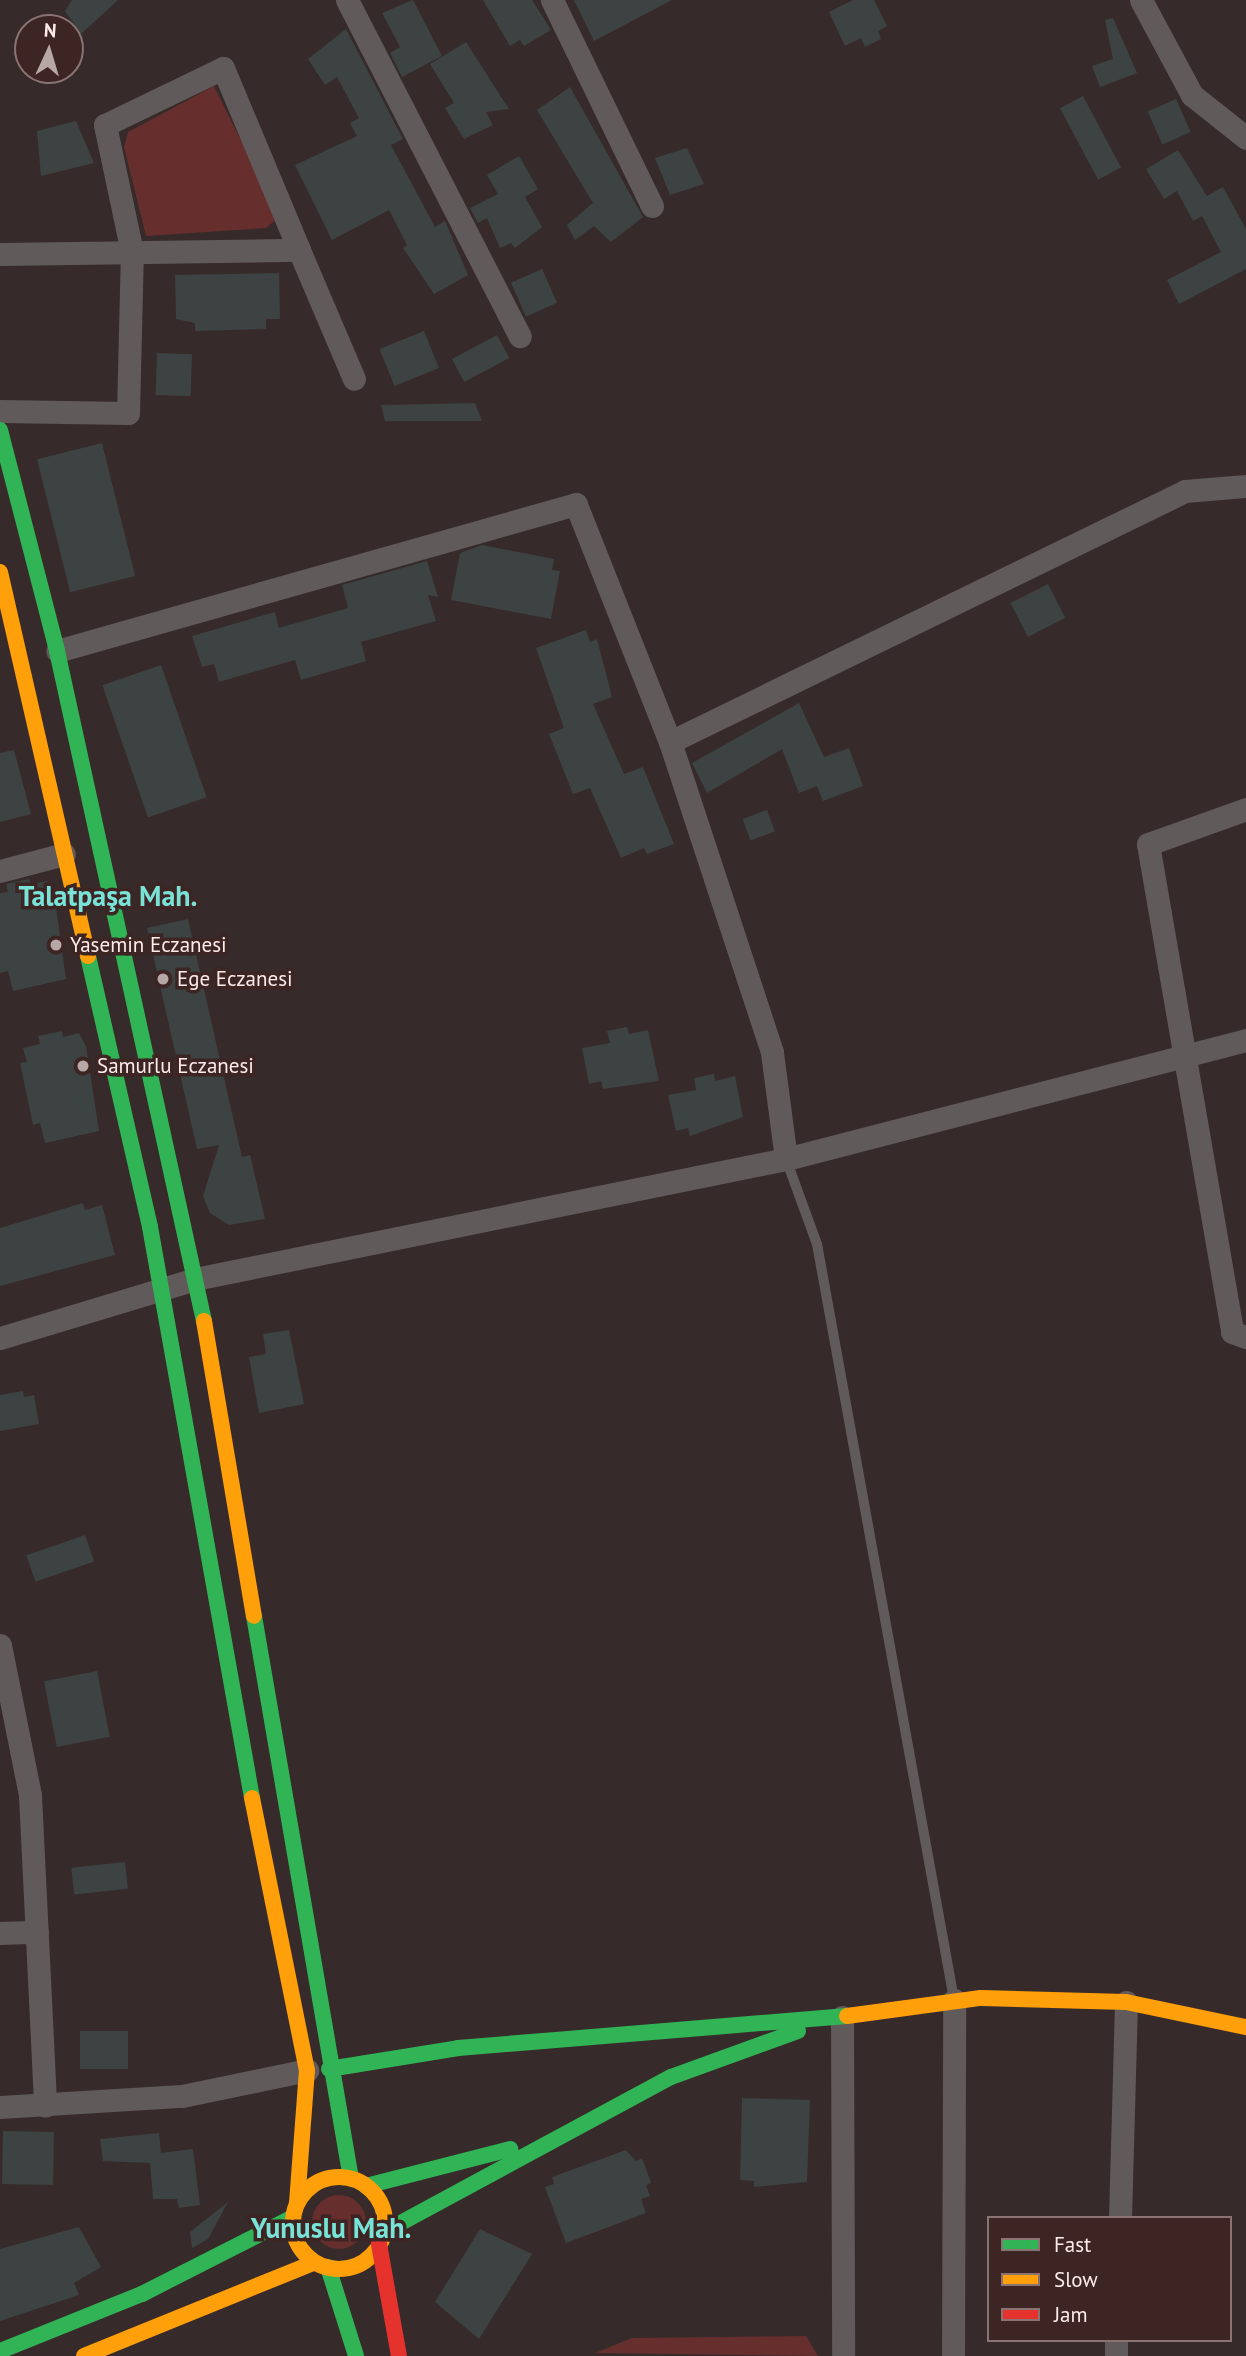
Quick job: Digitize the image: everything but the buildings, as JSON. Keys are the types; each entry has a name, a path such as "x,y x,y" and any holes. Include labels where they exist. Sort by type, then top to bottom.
{"main road":[{"path":"0,430 57,651 195,1279 318,2069 295,2210 299,2247 321,2265 356,2356"},
{"path":"0,572 5,608 64,855 160,1287 239,1733 318,2069 358,2183 381,2206 382,2238 399,2356"},
{"path":"318,2069 458,2048 842,2017 954,2000 1126,2002 1246,2027"},
{"path":"85,2356 321,2265 361,2264 382,2238 546,2141 671,2077 842,2017"},
{"path":"0,2351 142,2294 295,2210 320,2181 358,2183 546,2141"}],"street":[{"path":"347,0 520,336"},
{"path":"552,0 652,206"},
{"path":"1141,0 1192,95 1246,138"},
{"path":"0,411 128,413 132,252 105,125 223,68 354,379"},
{"path":"0,254 299,250"},
{"path":"670,742 1185,491 1246,486"},
{"path":"57,651 576,504 670,742 772,1052 786,1159"},
{"path":"1246,809 1148,844 1188,1055 1232,1332 1246,1337"},
{"path":"0,871 64,855"},
{"path":"0,1338 160,1287 786,1159 1246,1040"},
{"path":"0,1645 30,1795 46,2106"},
{"path":"0,1933 37,1933"},
{"path":"953,2356 954,2000"},
{"path":"1120,2216 1126,2002"},
{"path":"842,2017 843,2356"},
{"path":"0,2107 182,2095 318,2069"}],"lane":[{"path":"786,1159 817,1244 954,2000"}],"shaded area":[{"path":"214,86 279,217 266,228 146,236 124,147 128,132"},
{"path":"339,2195 358,2203 366,2222 358,2241 339,2249 320,2241 312,2222 320,2203"},
{"path":"806,2336 818,2356 595,2353 632,2338"}],"traffic: fast":[{"path":"0,430 57,651 204,1321"},
{"path":"88,956 150,1227 252,1798"},
{"path":"254,1616 351,2179"},
{"path":"329,2069 458,2048 847,2016"},
{"path":"384,2232 671,2077 798,2031"},
{"path":"366,2186 510,2149"},
{"path":"0,2351 142,2294 293,2217"},
{"path":"328,2267 356,2356"}],"traffic: slow":[{"path":"0,572 88,956"},
{"path":"204,1321 254,1616"},
{"path":"252,1798 307,2070 297,2203"},
{"path":"847,2016 981,1998 1126,2002 1246,2027"},
{"path":"339,2177 356,2181 371,2191 381,2206 385,2223 381,2240 371,2255 356,2265 339,2269 322,2265 307,2255 297,2240 293,2223 297,2206 307,2191 322,2181 339,2177"},
{"path":"84,2356 315,2262"}],"traffic: jam":[{"path":"379,2244 399,2356"}],"place":[{"name":"Yasemin Eczanesi","path":"56,945"},
{"name":"Ege Eczanesi","path":"163,979"},
{"name":"Samurlu Eczanesi","path":"83,1066"}],"district":[{"name":"Talatpaşa Mah.","path":"108,896"},
{"name":"Yunuslu Mah.","path":"331,2228"}]}
